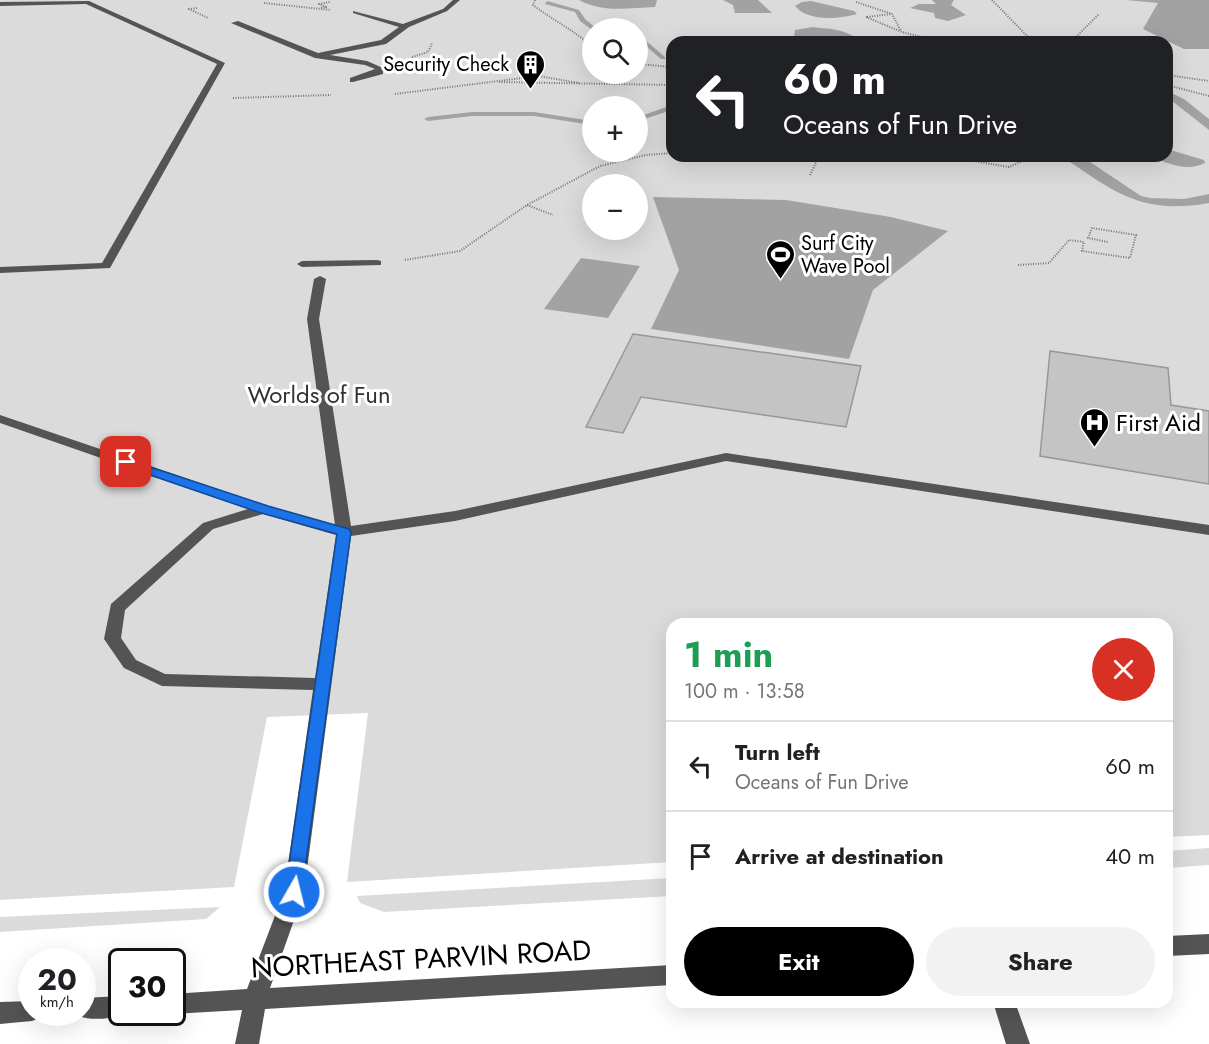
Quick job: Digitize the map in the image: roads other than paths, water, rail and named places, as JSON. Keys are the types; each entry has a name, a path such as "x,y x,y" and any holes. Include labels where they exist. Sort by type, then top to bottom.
{"street":[{"path":"318,56 383,42 404,26 445,10 457,0"},
{"path":"0,4 87,2 221,63 106,266 0,270"},
{"path":"355,12 404,26"},
{"path":"235,23 318,56 367,63 379,68 380,72 353,80"},
{"path":"302,264 377,263"},
{"path":"247,1044 255,999 294,892 344,532 313,319 320,279"},
{"path":"0,419 263,509 344,532 454,516 726,457 1209,530"},
{"path":"263,509 208,526 117,608 112,639 130,664 162,680 323,684"},
{"path":"1173,946 1209,944"},
{"name":"NORTHEAST PARVIN ROAD","path":"186,1003 666,975"},
{"path":"1006,1008 1018,1044"},
{"path":"0,1013 18,1012"}],"waterway":[{"path":"547,3 577,11 582,20"},
{"path":"648,45 663,58"},
{"path":"648,115 666,109"},
{"path":"428,119 472,114 534,114 582,121"}],"place":[{"name":"Security Check","path":"530,90"},
{"name":"Surf City Wave Pool","path":"780,280"},
{"name":"First Aid","path":"1095,448"}],"park label":[{"name":"Worlds of Fun","path":"319,394"}]}
